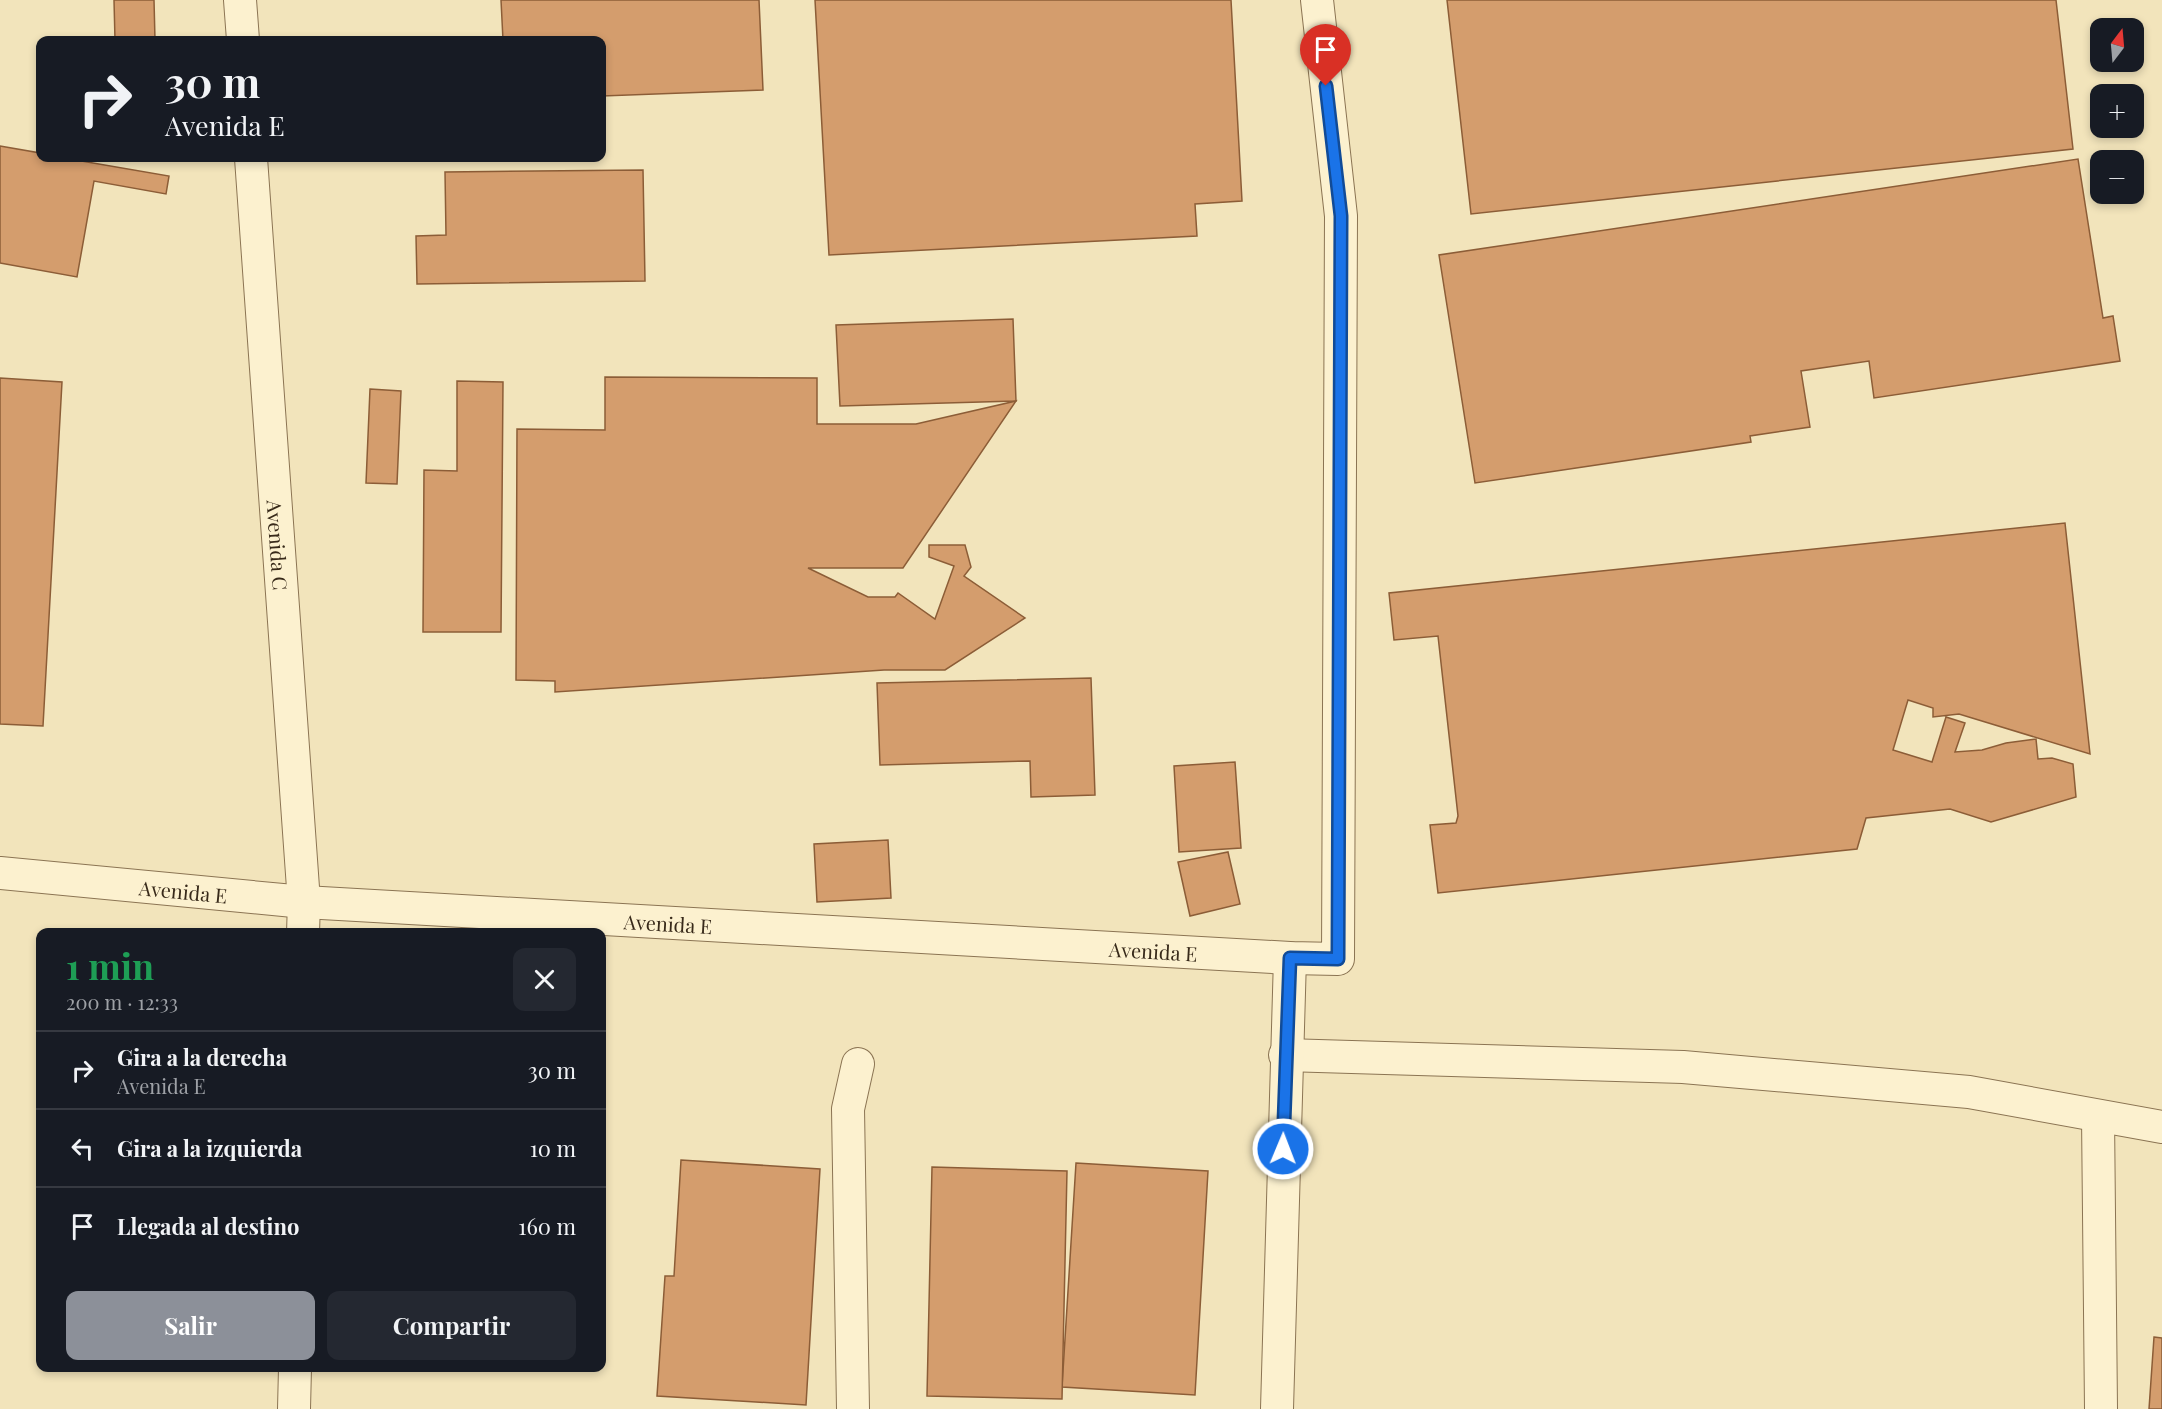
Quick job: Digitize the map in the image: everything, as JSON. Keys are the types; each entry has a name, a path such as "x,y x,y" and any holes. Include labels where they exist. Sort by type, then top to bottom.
{"street":[{"path":"240,0 243,36"},
{"name":"Avenida E","path":"0,873 304,902 1338,959 1341,216 1317,0"},
{"name":"Avenida C","path":"251,162 304,902 303,928"},
{"path":"1276,1409 1285,1055 1290,958"},
{"path":"1285,1055 1683,1067 1969,1092 2162,1127"},
{"path":"853,1409 848,1109 858,1064"},
{"path":"2098,1116 2101,1409"},
{"path":"294,1409 295,1372"}],"building":[{"path":"114,0 154,0 155,36 115,36"},
{"path":"501,0 759,0 763,90 606,96 606,36 503,36"},
{"path":"815,0 1231,0 1242,201 1195,204 1197,236 829,255"},
{"path":"1447,0 2056,0 2073,149 1471,214"},
{"path":"0,146 36,152 36,162 87,162 169,176 166,194 94,181 77,277 0,263"},
{"path":"2078,159 2103,318 2113,316 2120,361 1874,398 1869,361 1801,371 1810,427 1750,436 1751,442 1475,483 1439,255"},
{"path":"643,170 645,281 417,284 416,236 446,235 445,172"},
{"path":"1013,319 1016,401 840,406 836,325"},
{"path":"605,377 817,378 817,424 916,424 1016,401 903,568 808,568 868,597 895,597 898,593 935,619 954,566 929,557 929,545 965,545 971,567 964,576 1025,618 945,670 884,670 555,692 555,681 516,680 517,429 605,430"},
{"path":"0,378 62,382 43,726 0,724"},
{"path":"457,381 503,382 501,632 423,632 424,470 457,471"},
{"path":"370,389 401,391 397,484 366,483"},
{"path":"2065,523 2090,754 1959,714 1933,717 1933,708 1908,700 1893,750 1932,762 1946,717 1965,723 1955,752 1982,750 2006,743 2036,739 2038,759 2052,758 2073,764 2076,797 1991,822 1950,809 1866,818 1857,849 1438,893 1430,825 1456,823 1458,816 1438,636 1394,640 1389,593"},
{"path":"1091,678 1095,795 1031,797 1030,761 880,765 877,683"},
{"path":"1235,762 1241,848 1179,852 1174,766"},
{"path":"888,840 891,898 817,902 814,844"},
{"path":"1228,852 1240,904 1190,916 1178,862"},
{"path":"681,1160 820,1169 806,1405 657,1396 665,1276 674,1276"},
{"path":"1076,1163 1208,1171 1195,1395 1062,1387"},
{"path":"932,1167 1067,1171 1062,1399 927,1396"},
{"path":"2154,1337 2162,1338 2162,1409 2149,1409"}],"route":[{"path":"1283,1149 1290,958 1338,959 1341,216 1326,86"}]}
